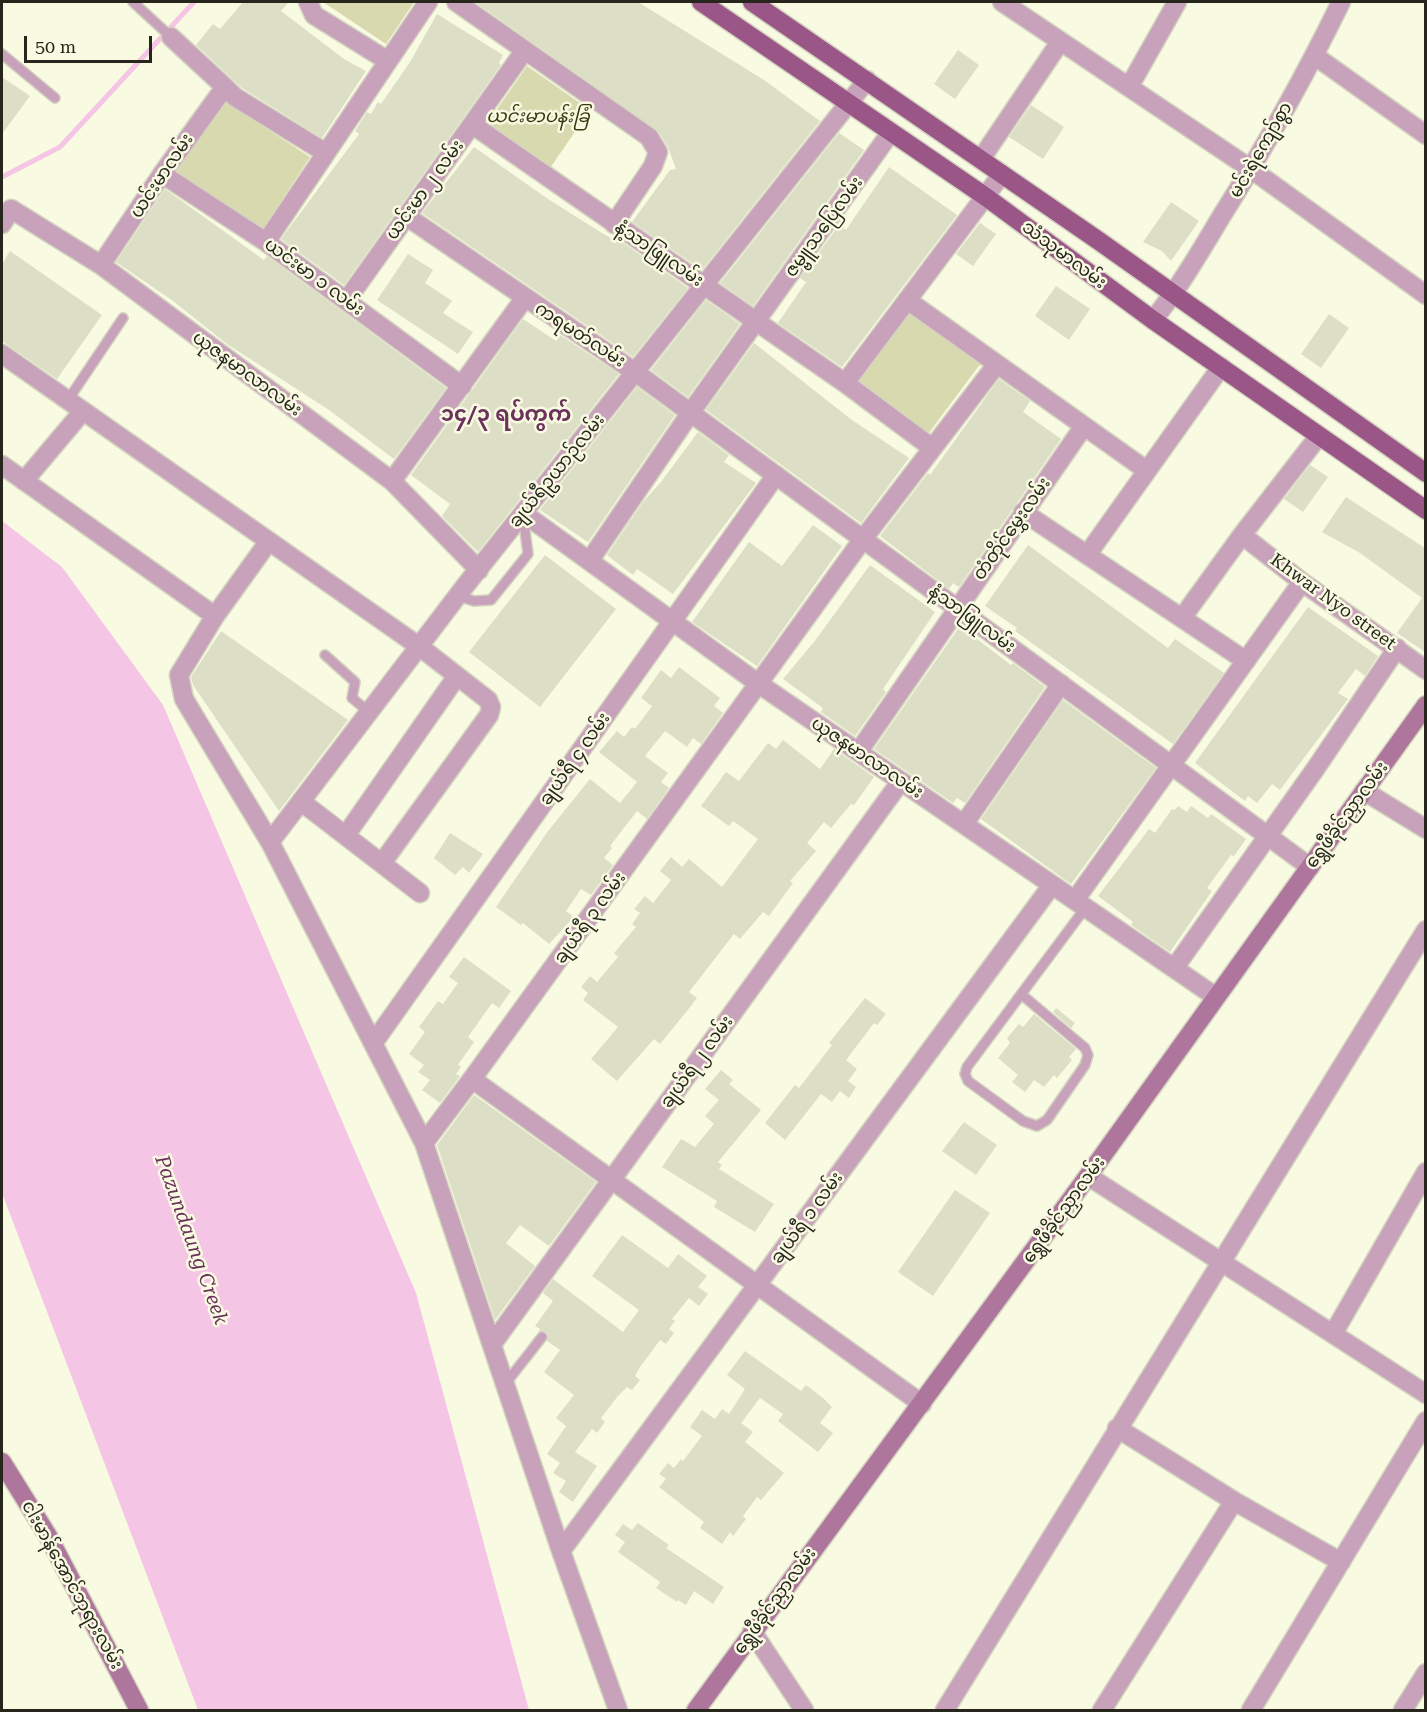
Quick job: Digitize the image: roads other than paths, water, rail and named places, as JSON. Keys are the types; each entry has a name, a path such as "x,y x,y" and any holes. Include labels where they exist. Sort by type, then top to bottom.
{"main road":[{"name":"သံသုမာလမ်း","path":"701,2 986,197 1153,320 1425,510"},
{"name":"သံသုမာလမ်း","path":"752,2 981,159 1425,473"}],"street":[{"path":"308,2 314,15 388,61"},
{"path":"266,242 428,2"},
{"path":"456,2 649,137 658,152 653,166 614,224"},
{"path":"1002,2 1251,169 1425,296"},
{"path":"1129,87 1177,2"},
{"name":"မင်းရဲကျော်စွာ","path":"1153,320 1173,295 1251,169 1315,56 1341,2"},
{"path":"166,32 235,97 326,153"},
{"path":"981,159 1060,42"},
{"name":"ယင်းမာ ၂ လမ်း","path":"346,301 525,50"},
{"path":"1315,56 1425,135"},
{"name":"ချယ်ရီဥယာဉ်လမ်း","path":"270,842 303,803 478,570 867,80"},
{"name":"ယင်းမာလမ်း","path":"101,266 162,174 225,87"},
{"name":"နံ့သာဖြူလမ်း","path":"473,125 845,383 931,447"},
{"name":"ဇမ္ဗူသပြေလမ်း","path":"590,560 691,412 891,132"},
{"name":"ယင်းမာ ၁ လမ်း","path":"162,174 266,242 462,386"},
{"path":"845,383 1002,174"},
{"name":"ယုဇနမာလာလမ်း","path":"2,224 11,209 101,266 392,481 478,570"},
{"name":"ကရမတ်လမ်း","path":"406,216 524,299 635,372"},
{"name":"ကရမတ်လမ်း","path":"392,481 524,299"},
{"path":"907,300 1146,470"},
{"path":"2,354 420,647 488,700 491,707 489,715 382,863"},
{"path":"756,688 931,447 997,364"},
{"path":"1087,555 1221,367"},
{"name":"နံ့သာဖြူလမ်း","path":"635,372 1310,867"},
{"path":"24,481 84,411"},
{"name":"တံတိုင်မွှေးလမ်း","path":"859,751 1084,426"},
{"path":"1182,618 1242,535 1318,437"},
{"path":"2,465 215,616"},
{"name":"ချယ်ရီ ၄ လမ်း","path":"375,1042 776,475"},
{"path":"1023,512 1246,661"},
{"name":"ယုဇနမာလာလမ်း","path":"523,513 590,560 756,688 859,751 1216,997"},
{"name":"Khwar Nyo street","path":"1242,535 1302,582 1425,670"},
{"path":"269,541 215,616 179,675 180,686 184,699 270,842 375,1042 424,1143 561,1551 618,1710"},
{"path":"1081,903 1171,765 1302,582"},
{"path":"1175,967 1269,837 1397,648"},
{"path":"346,835 457,676"},
{"path":"964,824 1061,684"},
{"name":"ချယ်ရီ ၃ လမ်း","path":"424,1143 756,688"},
{"name":"ရွှေဖီခိုင်ညှာလမ်း","path":"696,1710 1088,1176 1425,705"},
{"name":"ချယ်ရီ ၂ လမ်း","path":"493,1343 901,781"},
{"path":"1364,791 1425,829"},
{"path":"303,803 420,893"},
{"name":"ချယ်ရီ ၁ လမ်း","path":"561,1551 1052,885"},
{"path":"945,1710 1425,930"},
{"path":"472,1079 922,1404"},
{"path":"1333,1334 1425,1172"},
{"path":"1088,1176 1425,1394"},
{"path":"1251,1710 1425,1421"},
{"path":"1117,1428 1234,1501 1341,1562"},
{"name":"ငါးမာန်အောင်ဘုရားလမ်း","path":"2,1462 48,1536 139,1710"},
{"path":"1102,1710 1234,1501"},
{"path":"752,1631 804,1710"},
{"path":"1403,1710 1425,1673"}],"lane":[{"path":"133,2 166,32"},
{"path":"2,54 55,98"},
{"path":"68,400 123,318"},
{"path":"458,596 474,601 491,600 512,576 528,554 523,513"},
{"path":"326,655 352,678 355,688 352,698 370,713"},
{"path":"1021,993 1085,1048 1088,1055 1085,1065 1047,1120 1037,1126 1023,1121 968,1081 965,1074 1081,903"},
{"path":"506,1383 542,1337"}],"water":[{"name":"Pazundaung Creek","path":"2,521 62,567 163,705 416,1293 529,1710 198,1710 2,1193"}],"waterway":[{"path":"2,177 60,147 194,2"}],"district":[{"name":"၁၄/၃ ရပ်ကွက်","path":"506,415"}],"park label":[{"name":"ယင်းမာပန်းခြံ","path":"538,117"}]}
